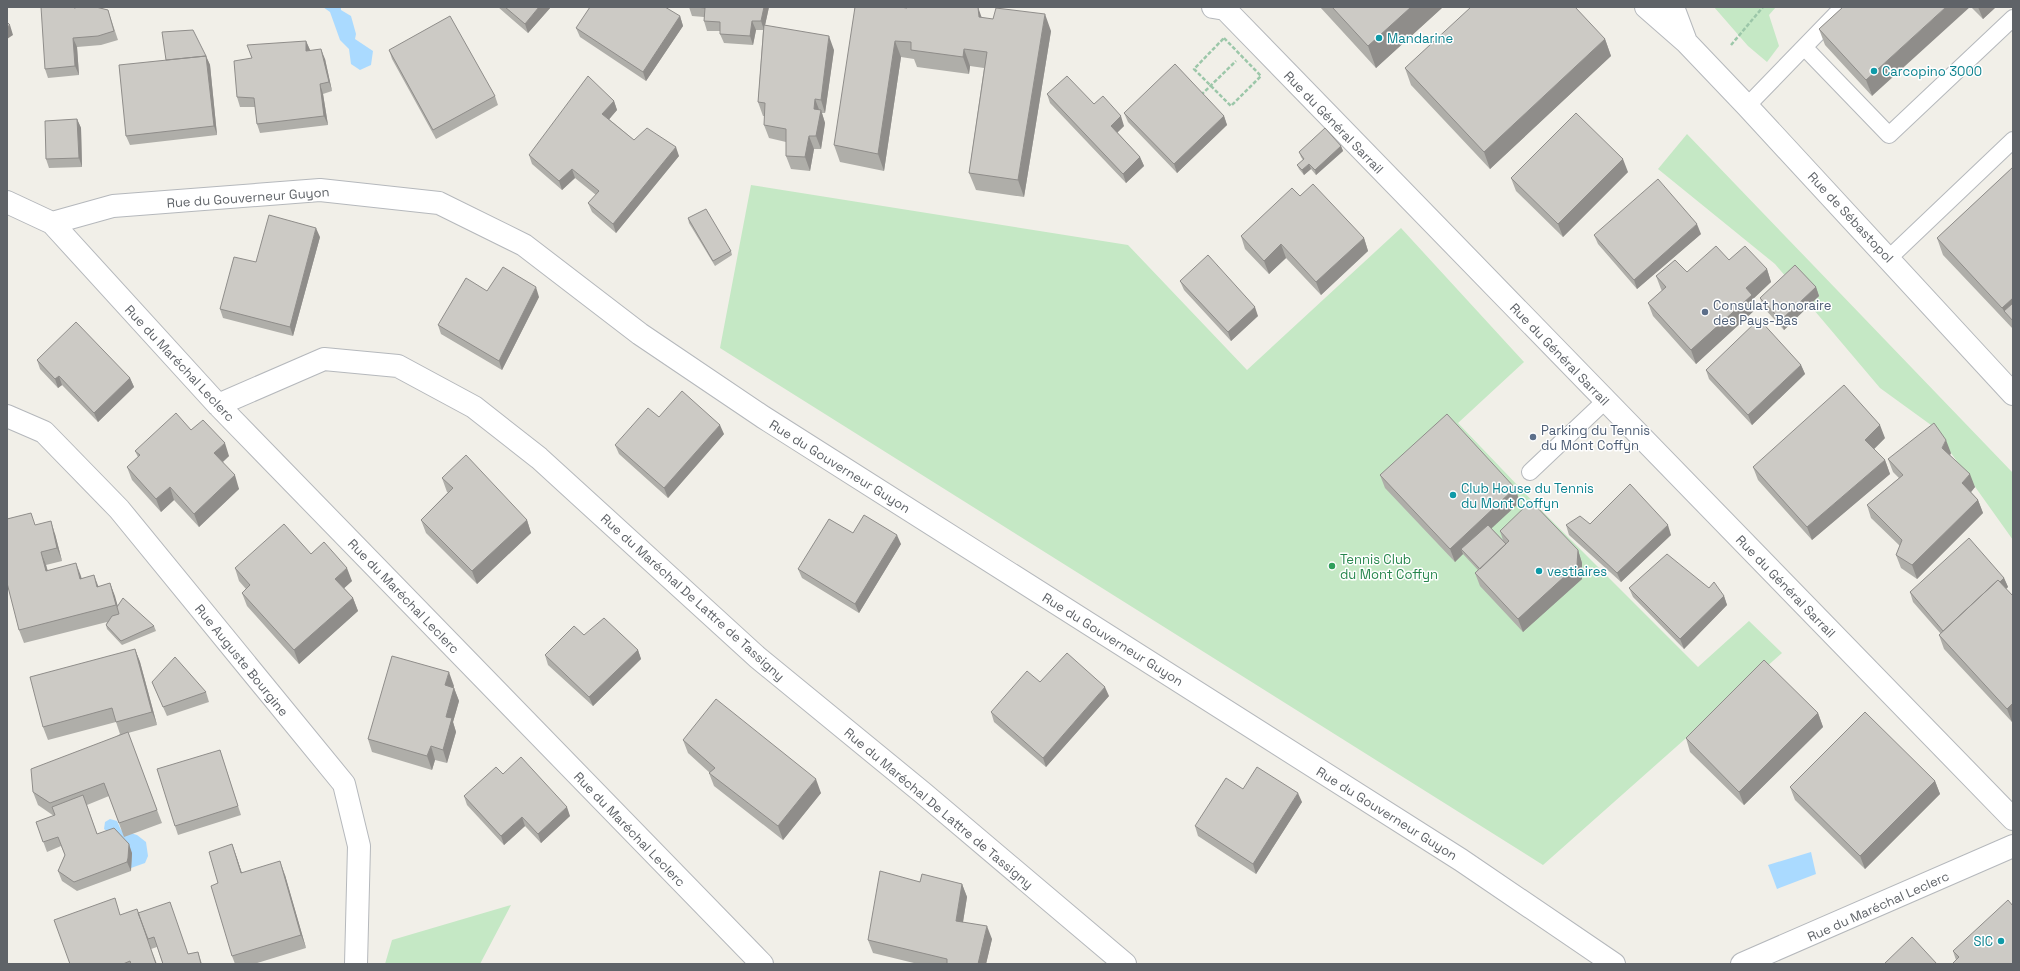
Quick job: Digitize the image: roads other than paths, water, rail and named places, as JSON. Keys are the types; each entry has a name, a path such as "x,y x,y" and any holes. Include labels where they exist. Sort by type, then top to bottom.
{"street":[{"name":"Rue de Sébastopol","path":"1646,7 1686,42 1747,106 2013,394"},
{"name":"Rue de Sébastopol","path":"1673,7 1686,42"},
{"name":"Rue du Général Sarrail","path":"1222,8 1249,48 1605,401 2013,819"},
{"name":"Rue du Gouverneur Guyon","path":"52,223 113,206 320,190 439,203 524,245 640,334 763,417 1461,860 1614,964"},
{"path":"7,202 52,223"},
{"name":"Rue du Maréchal Leclerc","path":"52,223 218,405 762,964"},
{"name":"Rue du Maréchal De Lattre de Tassigny","path":"218,405 324,359 398,366 474,408 539,458 757,657 923,793 1124,964"},
{"name":"Rue Auguste Bourgine","path":"7,416 44,432 119,509 344,784 359,846 356,964"},
{"name":"Rue du Maréchal Leclerc","path":"1742,964 2013,846"}],"lane":[{"path":"1747,106 1805,48 1843,7"},
{"path":"1805,48 1889,136 2013,18"},
{"path":"1889,258 2013,140"},
{"path":"1530,472 1605,401"}],"water":[{"path":"323,7 341,7 341,10 351,16 356,34 355,39 373,51 371,65 360,70 351,64 349,49 340,40 330,12"},
{"path":"110,819 117,821 121,830 137,835 146,842 148,856 145,863 131,868 112,835 104,829 105,822"},
{"path":"1811,852 1816,874 1777,889 1768,865"}],"place":[{"name":"Mandarine","path":"1379,38"},
{"name":"Carcopino 3000","path":"1874,71"},
{"name":"Consulat honoraire des Pays-Bas","path":"1705,312"},
{"name":"Parking du Tennis du Mont Coffyn","path":"1533,437"},
{"name":"Club House du Tennis du Mont Coffyn","path":"1453,495"},
{"name":"Tennis Club du Mont Coffyn","path":"1332,566"},
{"name":"vestiaires","path":"1539,571"},
{"name":"SIC","path":"2001,941"}]}
